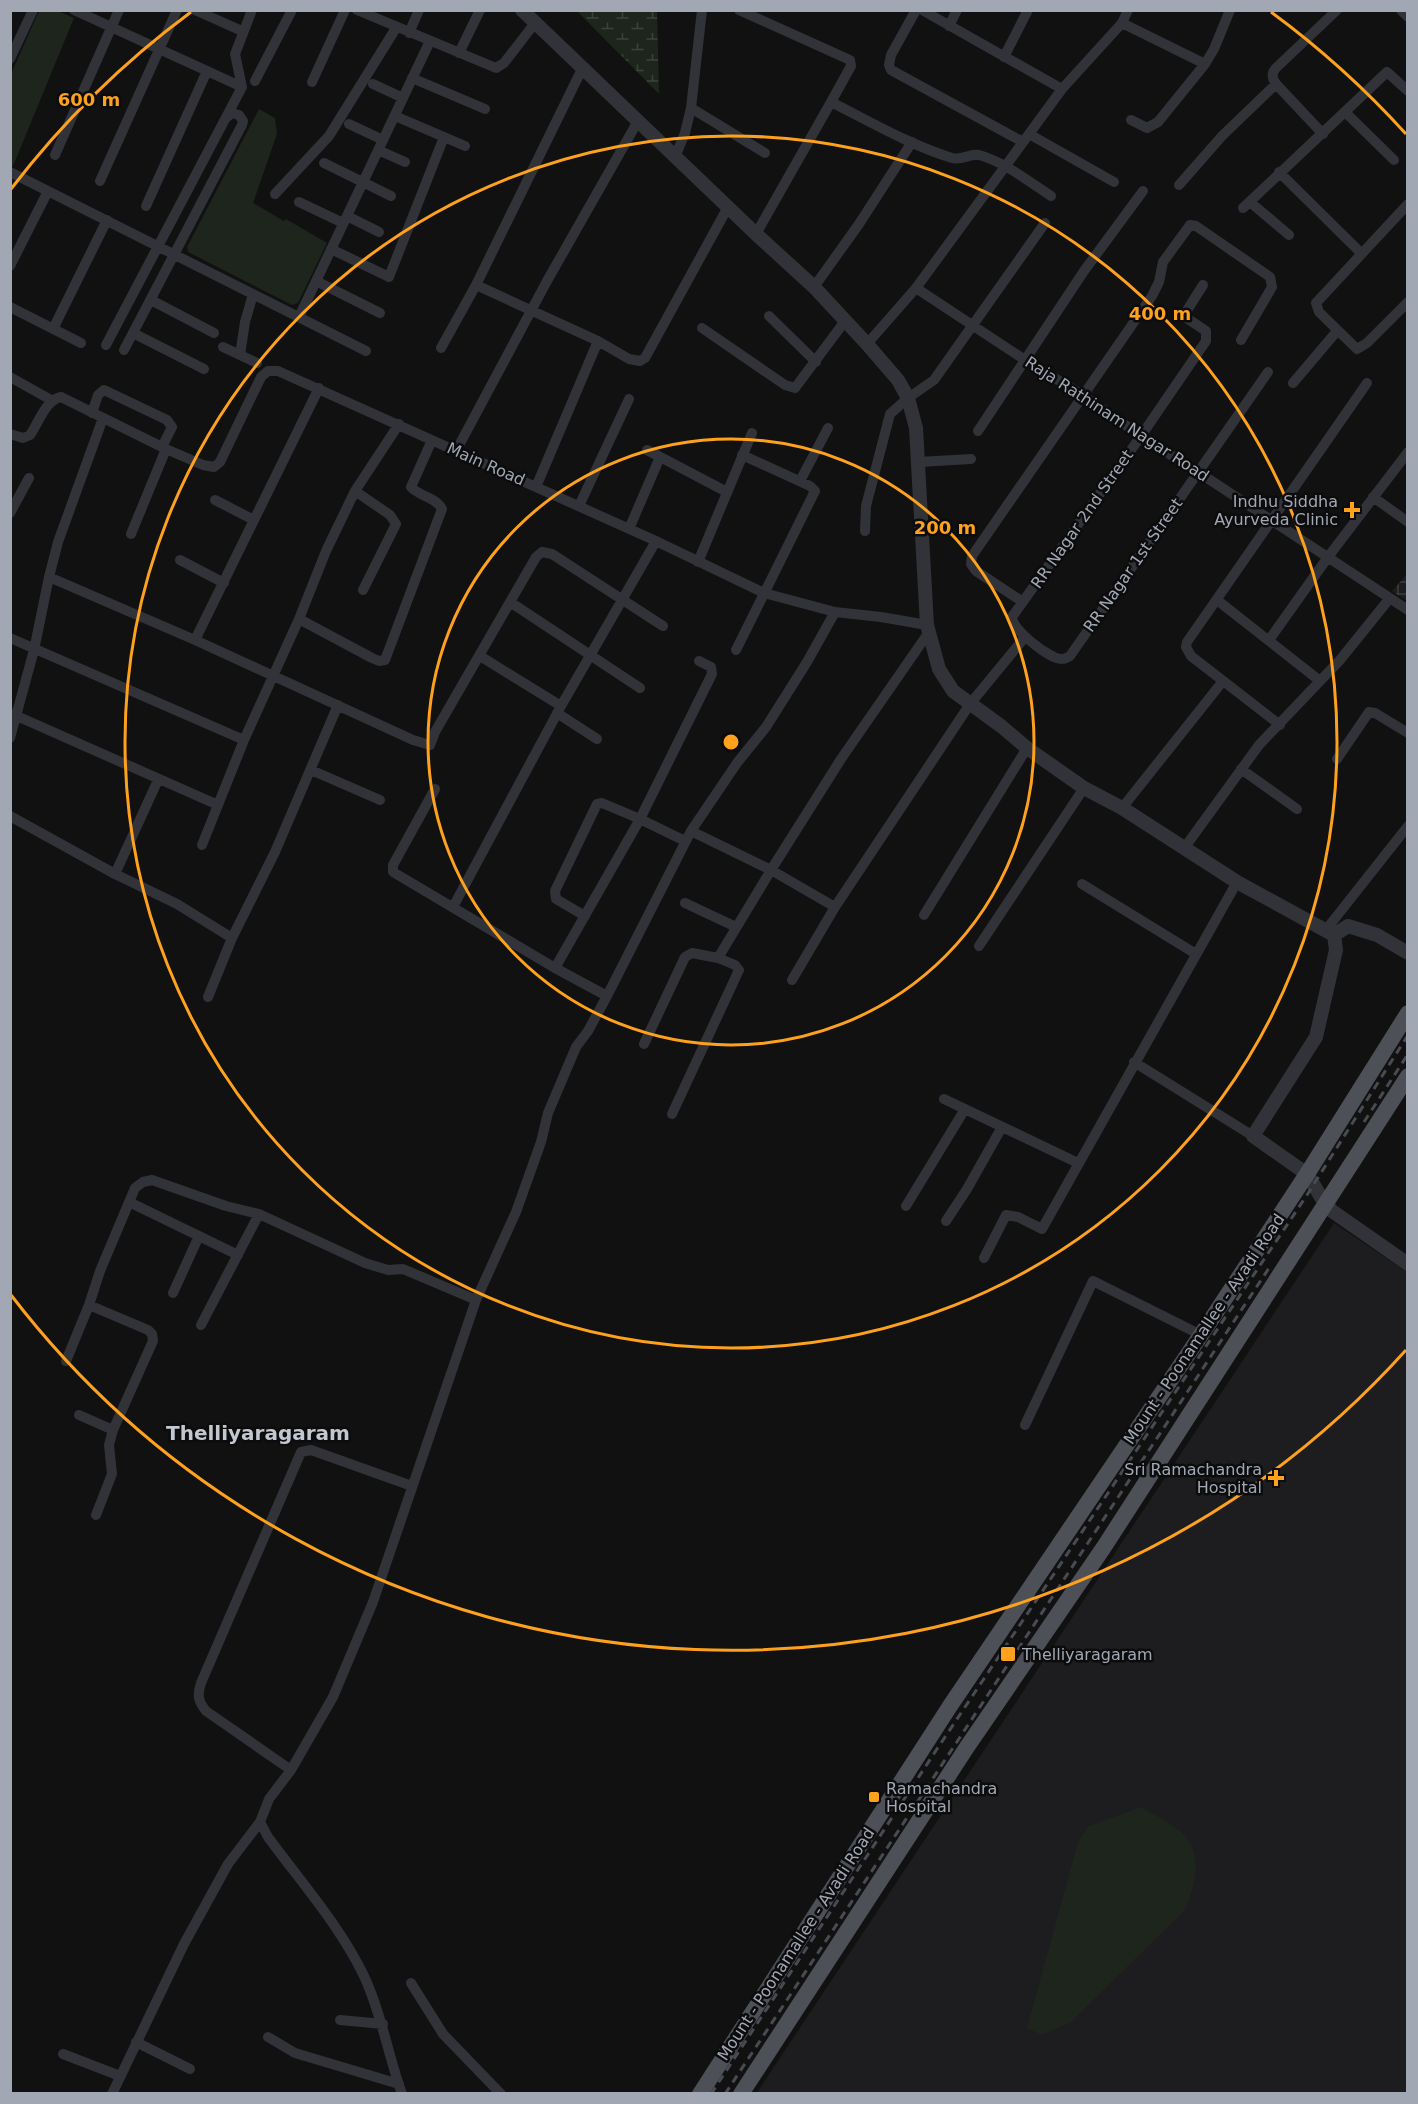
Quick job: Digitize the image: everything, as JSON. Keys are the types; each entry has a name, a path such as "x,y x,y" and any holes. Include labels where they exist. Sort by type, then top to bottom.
{"main road":[{"name":"Mount - Poonamallee - Avadi Road","path":"700,2094 950,1706 1307,1174 1407,1013"},
{"name":"Mount - Poonamallee - Avadi Road","path":"741,2094 967,1748 1104,1546 1407,1076"}],"street":[{"path":"10,59 33,10"},
{"path":"74,10 242,87"},
{"path":"55,155 119,10"},
{"path":"100,181 177,10"},
{"path":"195,10 242,31"},
{"path":"106,345 242,87 235,54 252,10"},
{"path":"255,81 292,10"},
{"path":"312,82 345,10"},
{"path":"409,33 419,10"},
{"path":"459,53 480,10"},
{"path":"522,10 814,287 898,380 908,398 916,428 928,629 939,669 953,692 1084,788 1122,808 1237,882 1329,933 1336,950 1316,1036 1253,1136"},
{"path":"675,157 685,133 691,108 702,10"},
{"path":"740,10 850,60 851,66 756,234"},
{"path":"916,10 891,55 889,60 891,70 1114,182"},
{"path":"922,10 1062,89"},
{"path":"949,26 957,10"},
{"path":"1004,57 1028,10"},
{"path":"867,344 916,288 1062,89 1122,23 1128,10"},
{"path":"1323,134 1276,84 1273,80 1274,71 1337,10"},
{"path":"1401,10 1407,17"},
{"path":"361,11 396,28 496,69 504,63 535,23"},
{"path":"1131,120 1147,128 1153,126 1205,64 1214,50 1227,11"},
{"path":"1122,23 1205,64"},
{"path":"276,194 329,136 396,28"},
{"path":"298,317 430,41"},
{"path":"441,348 476,285 582,69"},
{"path":"146,206 207,71"},
{"path":"1289,235 1246,205 1387,72 1407,91"},
{"path":"412,78 485,110"},
{"path":"373,84 403,98"},
{"path":"1179,185 1215,144 1276,84"},
{"path":"831,102 912,142 958,159 974,154 980,155 1005,167 1051,195"},
{"path":"691,108 765,153"},
{"path":"1345,112 1394,160"},
{"path":"124,350 243,121 239,115 232,113 224,120"},
{"path":"395,116 465,146"},
{"path":"456,451 592,198 638,121"},
{"path":"349,124 405,162"},
{"path":"331,249 389,277 444,137"},
{"path":"814,287 859,224 912,142"},
{"path":"324,163 391,196"},
{"path":"10,172 366,351"},
{"path":"1280,172 1362,253"},
{"path":"10,266 14,251 48,190"},
{"path":"978,431 1089,264 1143,191"},
{"path":"299,201 379,232"},
{"path":"1405,308 1359,349 1354,347 1319,312 1316,303 1407,204"},
{"path":"476,285 533,309 634,361 645,358 728,207"},
{"path":"53,328 107,220"},
{"path":"865,531 866,506 890,414 934,380 1044,223"},
{"path":"792,980 835,907 970,704 1025,637 1012,622 1012,617 1023,602 976,571 971,564 972,556 1152,296 1159,282 1163,262 1190,225 1196,226 1270,277 1272,281 1272,287 1241,340"},
{"path":"316,281 380,314"},
{"name":"RR Nagar 2nd Street","path":"1023,602 1206,341 1206,331 1187,319 1185,314 1203,285"},
{"name":"Raja Rathinam Nagar Road","path":"916,288 1084,396 1141,436 1407,610"},
{"path":"240,355 245,322 253,294"},
{"path":"151,300 214,333"},
{"path":"10,307 81,343"},
{"path":"769,315 816,362"},
{"path":"702,328 789,388 795,388 845,321"},
{"path":"1293,383 1337,331"},
{"path":"133,333 204,369"},
{"path":"536,487 598,341"},
{"path":"223,347 256,363"},
{"name":"Main Road","path":"10,376 53,401 61,398 164,448 214,467 220,462 261,377 268,371 278,370 656,541 764,593 835,612 881,617 928,629"},
{"name":"RR Nagar 1st Street","path":"1025,637 1058,659 1070,656 1268,372"},
{"path":"1280,725 1191,656 1186,642 1367,383"},
{"path":"195,640 319,388"},
{"path":"92,413 98,394 104,390 167,420 171,427 130,534"},
{"path":"579,506 629,399"},
{"path":"10,434 23,438 30,435 53,401"},
{"path":"10,738 14,715 34,650 58,542 103,418"},
{"path":"202,845 244,740 271,676 299,619 326,550 354,492 399,424"},
{"path":"800,481 828,428"},
{"path":"698,562 752,433"},
{"path":"299,619 372,658 379,661 385,660 442,509 438,503 415,492 411,487 432,440"},
{"path":"647,450 727,492"},
{"path":"1269,640 1407,452"},
{"path":"736,650 815,495 814,488 742,454"},
{"path":"629,529 660,457"},
{"path":"919,462 971,459"},
{"path":"10,513 29,478"},
{"path":"354,492 390,515 396,524 363,590"},
{"path":"1373,497 1407,522"},
{"path":"215,500 254,520"},
{"path":"453,907 559,710 656,541"},
{"path":"49,577 195,640 413,740 430,745 435,732 536,557 542,552 546,552 663,626"},
{"path":"180,560 224,583"},
{"path":"1185,847 1259,745 1354,644 1390,598"},
{"path":"1217,600 1320,681"},
{"path":"510,602 640,688"},
{"path":"112,2094 184,1944 228,1864 260,1822 269,1799 291,1770 333,1697 373,1602 476,1300 516,1212 541,1142 548,1113 576,1047 588,1031 607,996 688,836 724,780 766,727 835,612"},
{"path":"718,958 841,759 928,629"},
{"path":"10,638 244,740"},
{"path":"480,656 597,739"},
{"path":"555,968 640,819 712,674 711,667 699,661"},
{"path":"1122,808 1223,681"},
{"path":"208,997 232,938 256,894 338,705"},
{"path":"1337,759 1369,712 1375,713 1407,733"},
{"path":"14,715 218,805"},
{"path":"924,915 1027,748"},
{"path":"1241,769 1298,809"},
{"path":"311,770 380,800"},
{"path":"115,874 158,780"},
{"path":"980,946 1084,788"},
{"path":"435,789 392,869 396,875 607,996"},
{"path":"585,916 554,895 594,808 597,804 602,803 771,870 835,907"},
{"path":"10,816 115,874 177,904 232,938"},
{"path":"1329,933 1407,826"},
{"path":"984,1258 1006,1215 1018,1217 1042,1229 1237,882"},
{"path":"1082,884 1196,954"},
{"path":"685,903 736,927"},
{"path":"1329,933 1348,926 1377,935 1407,953"},
{"path":"644,1044 685,957 692,953 718,958 735,965 739,970 672,1114"},
{"path":"1134,1062 1253,1136 1307,1174 1324,1203 1357,1230 1407,1264"},
{"path":"944,1099 1078,1163"},
{"path":"906,1206 964,1109"},
{"path":"946,1221 1002,1127"},
{"path":"66,1361 129,1202 139,1184 152,1180 226,1206 259,1214 365,1263 388,1270 403,1269 476,1300"},
{"path":"129,1202 238,1255"},
{"path":"201,1325 259,1214"},
{"path":"172,1293 199,1236"},
{"path":"1025,1425 1093,1281 1201,1335"},
{"path":"89,1305 145,1328 152,1334 153,1341 113,1430 109,1445 112,1474 96,1515"},
{"path":"79,1415 113,1430"},
{"path":"291,1770 206,1711 199,1702 198,1693 201,1683 302,1452 311,1450 412,1486"},
{"path":"260,1822 268,1837 344,1940 364,1977 383,2024 400,2089"},
{"path":"411,1983 443,2034 501,2094"},
{"path":"340,2020 383,2024"},
{"path":"268,2037 295,2053 400,2089"},
{"path":"136,2042 190,2069"},
{"path":"64,2051 121,2074"}],"shaded area":[{"path":"1407,574 1407,601 1392,591"},
{"path":"1334,1223 1407,1272 1407,2093 756,2094"}],"green space":[{"path":"39,11 58,11 74,18 13,166 10,165 11,74"},
{"path":"577,11 657,11 659,94"},
{"path":"259,109 275,118 277,134 253,203 327,243 298,303 292,305 188,252 187,247"},
{"path":"1141,1807 1173,1825 1188,1840 1193,1849 1195,1874 1185,1910 1071,2022 1042,2035 1027,2028 1078,1842 1089,1826"}],"railway":[{"path":"711,2094 935,1752 1307,1195 1408,1035"},
{"path":"1364,1122 1408,1054"},
{"path":"725,2094 1269,1268"}],"place":[{"name":"Indhu Siddha Ayurveda Clinic","path":"1352,510"},
{"name":"Sri Ramachandra Hospital","path":"1276,1478"},
{"name":"Thelliyaragaram","path":"1008,1654"},
{"name":"Ramachandra Hospital","path":"874,1797"}],"district":[{"name":"Thelliyaragaram","path":"258,1433"}]}
